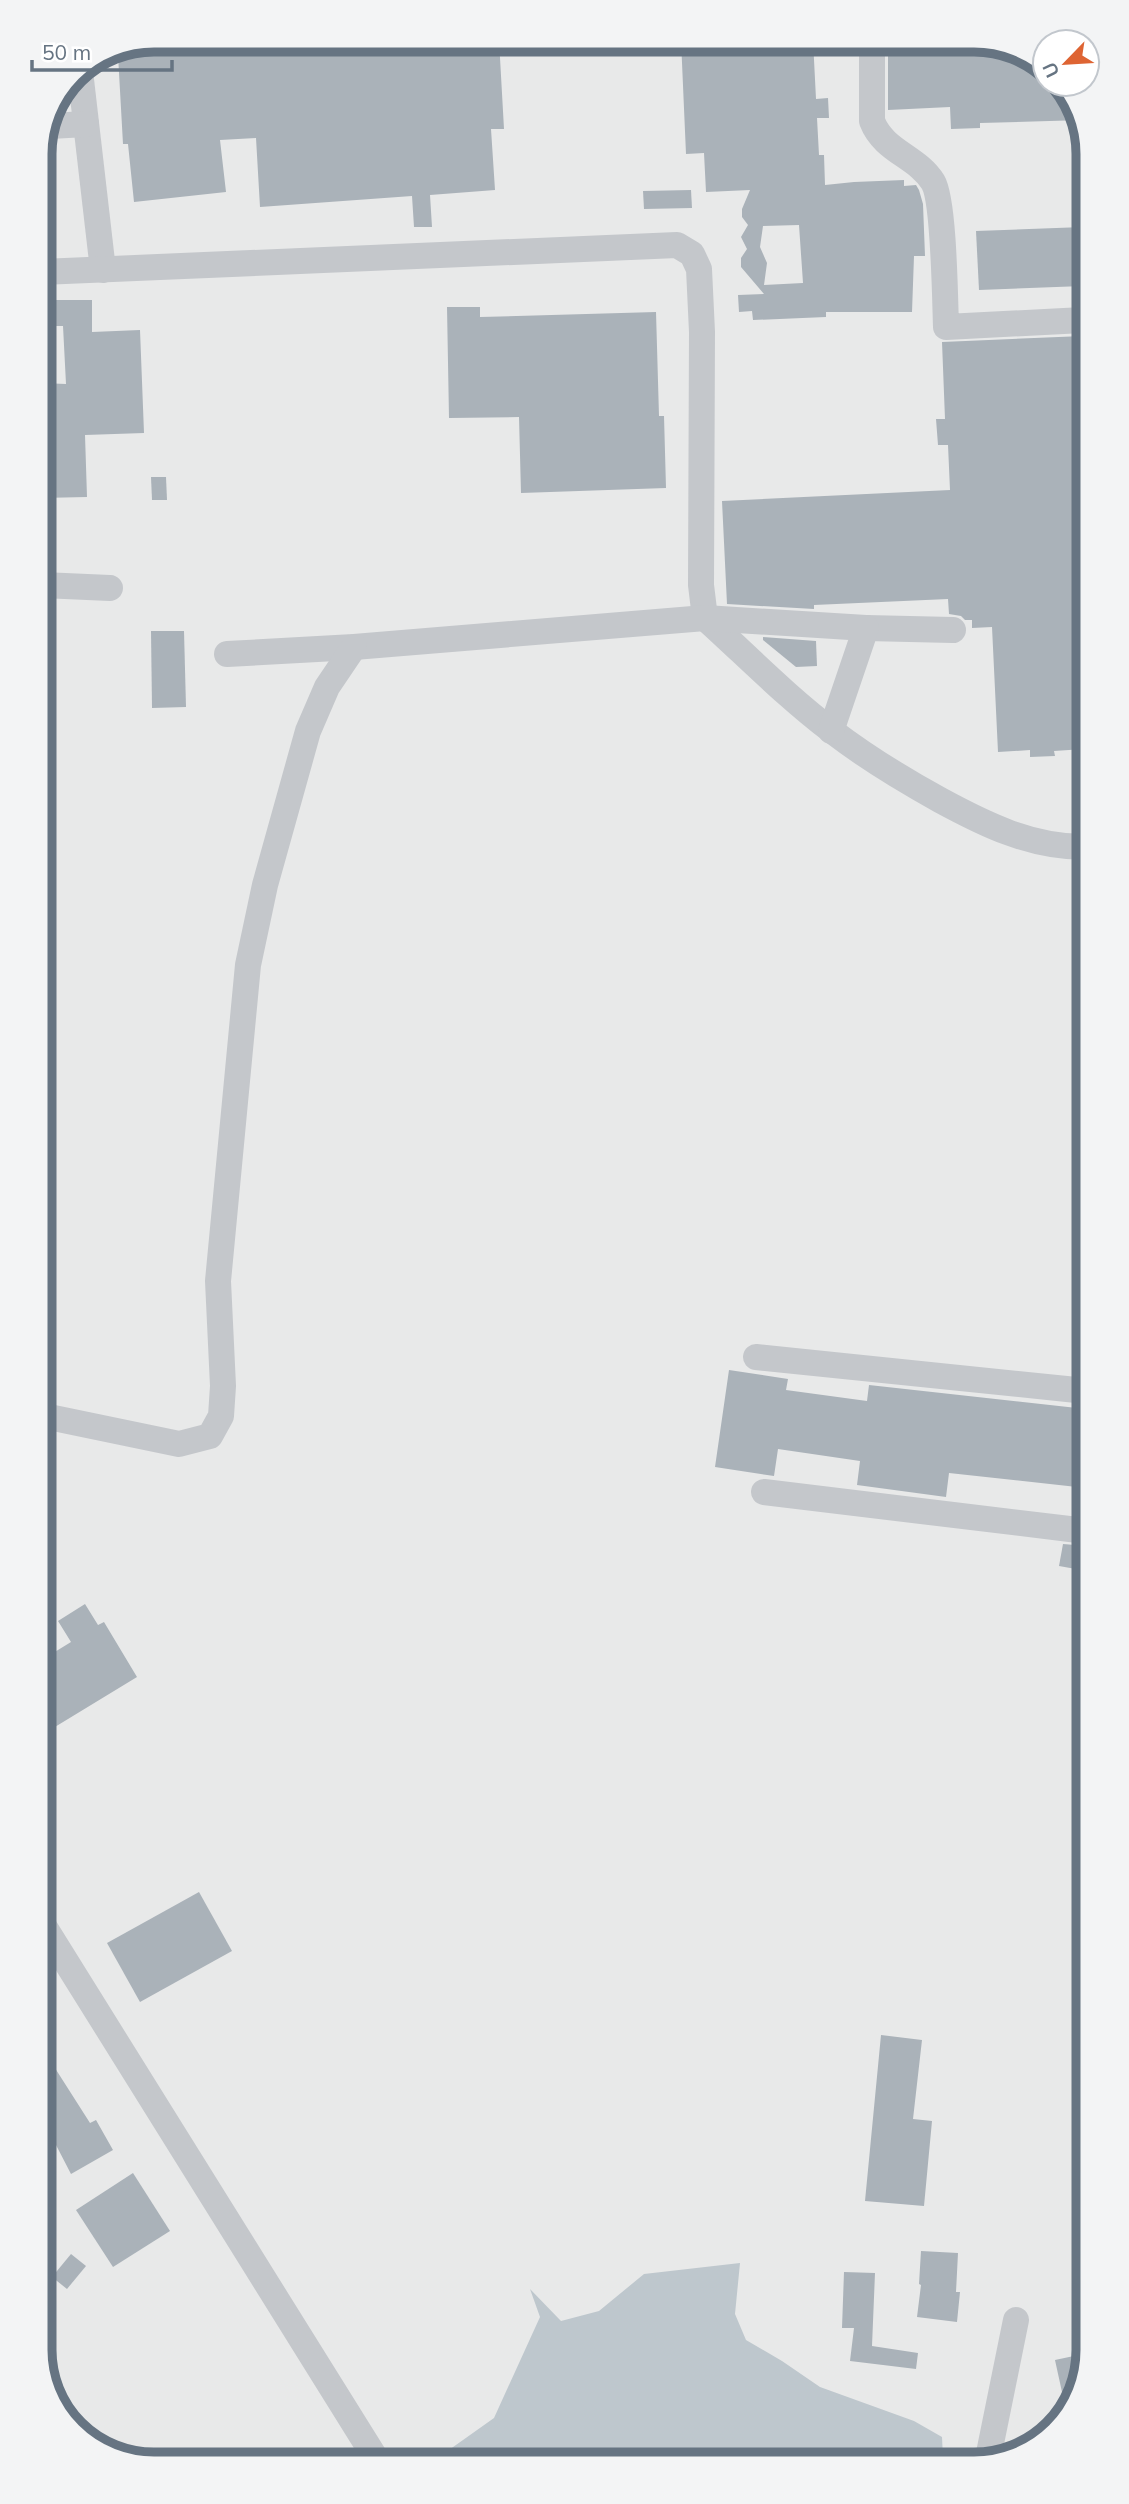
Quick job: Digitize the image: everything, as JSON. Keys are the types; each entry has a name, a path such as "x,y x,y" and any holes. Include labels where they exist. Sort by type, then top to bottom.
{"lane":[{"path":"872,53 872,121 876,132 883,141 926,173 938,194 946,327 1076,320"},
{"path":"81,83 103,270"},
{"path":"57,126 86,124"},
{"path":"53,272 677,244 685,248 696,261 702,332 701,585 705,618 831,731 898,777 970,817 1018,838 1076,847"},
{"path":"53,585 110,588"},
{"path":"227,654 354,647 705,618 953,631"},
{"path":"831,731 866,628"},
{"path":"52,1418 179,1444 210,1436 221,1416 223,1387 218,1281 248,965 265,885 309,731 327,687 354,647"},
{"path":"756,1357 1076,1390"},
{"path":"764,1492 1076,1530"},
{"path":"52,1940 371,2451"},
{"path":"990,2450 1016,2320"}],"shaded area":[{"path":"155,52 981,53 994,54 1031,70 1031,98 1059,98 1066,110 1075,135 1076,155 1076,2349 1071,2382 1059,2406 1047,2422 1036,2430 1007,2446 974,2452 148,2451 122,2446 82,2422 70,2406 58,2382 52,2349 53,148 60,116 82,82 98,70 135,54"},
{"path":"740,2263 735,2314 746,2340 820,2387 914,2421 942,2437 943,2452 447,2451 494,2418 540,2317 530,2289 561,2321 599,2311 644,2274"}],"building":[{"path":"500,52 504,129 491,129 495,190 430,195 432,227 414,227 412,196 260,207 256,138 220,140 226,192 134,202 128,144 123,144 118,59 135,54"},
{"path":"682,53 814,53 816,99 828,98 829,118 817,118 819,155 824,155 825,185 904,180 904,186 916,185 919,190 923,204 925,256 914,256 912,312 826,312 826,317 753,320 752,311 739,312 738,295 764,294 741,267 741,258 747,249 741,237 748,225 742,217 742,209 750,190 706,192 704,153 686,154","holes":["799,225 803,283 764,285 767,263 760,247 763,226"]},
{"path":"888,53 981,53 1013,60 1031,70 1031,98 1059,98 1070,120 980,123 980,128 951,129 950,107 888,110"},
{"path":"691,190 692,208 644,209 643,191"},
{"path":"1076,227 1076,286 979,290 976,231"},
{"path":"53,300 92,300 92,332 140,330 144,433 85,435 87,497 53,498 53,383 66,384 63,326 53,326"},
{"path":"447,307 480,307 480,317 656,312 659,416 664,416 666,488 521,493 519,417 449,418"},
{"path":"1076,336 1076,750 1054,751 1055,756 1030,757 1030,750 998,752 992,627 972,628 972,620 949,614 948,599 814,605 814,609 727,604 722,501 950,490 948,445 938,445 936,419 945,419 942,342"},
{"path":"151,477 166,477 167,500 152,500"},
{"path":"151,631 184,631 186,707 152,708"},
{"path":"763,637 816,641 817,666 796,667 763,640"},
{"path":"729,1370 788,1379 786,1390 867,1401 869,1385 1076,1408 1076,1487 949,1473 946,1497 857,1485 860,1461 778,1449 774,1476 715,1467"},
{"path":"1063,1544 1076,1545 1076,1569 1059,1566"},
{"path":"85,1604 98,1625 104,1622 137,1677 52,1729 52,1653 71,1642 58,1621"},
{"path":"199,1892 232,1951 140,2002 107,1943"},
{"path":"881,2035 922,2040 913,2119 932,2121 924,2206 865,2201"},
{"path":"52,2064 90,2123 96,2120 113,2150 71,2174 56,2145 52,2151"},
{"path":"133,2173 170,2231 113,2267 76,2210"},
{"path":"921,2251 958,2253 956,2292 960,2292 957,2322 917,2317"},
{"path":"71,2254 86,2266 67,2289 52,2277"},
{"path":"844,2272 875,2273 872,2346 918,2353 916,2369 850,2361 854,2328 842,2328"},
{"path":"1076,2356 1075,2369 1063,2398 1055,2360"}]}
